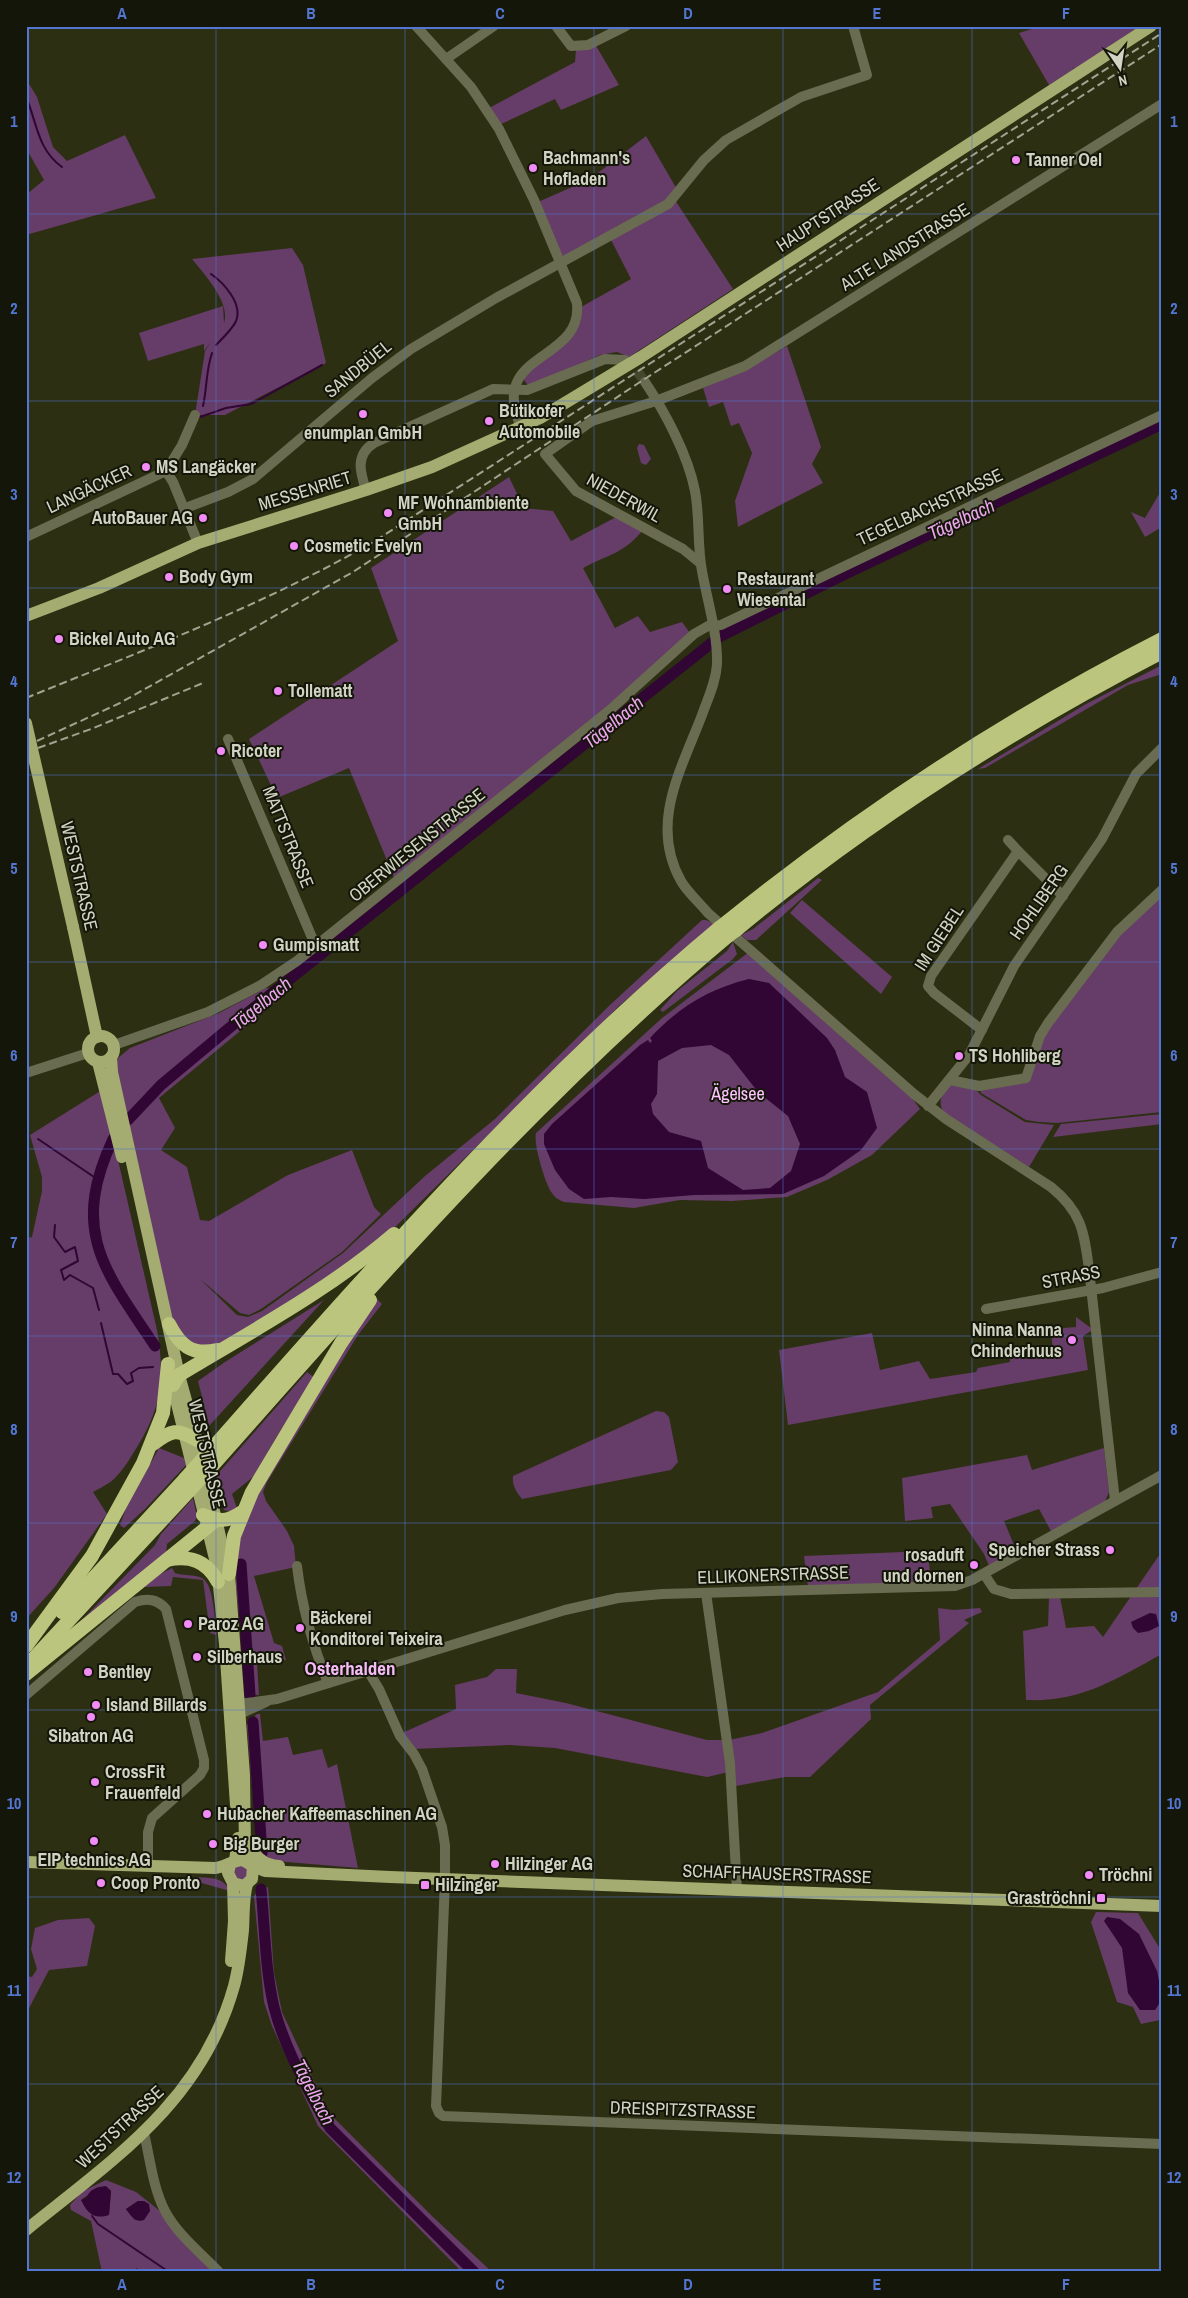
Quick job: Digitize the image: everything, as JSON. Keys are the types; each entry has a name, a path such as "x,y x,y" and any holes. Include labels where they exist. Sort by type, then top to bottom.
{"highway":[{"path":"26,1648 187,1485 212,1466 415,1238 510,1138 727,929 819,850 940,766 1035,708 1162,639"},
{"path":"26,1666 187,1485 209,1452 442,1193 586,1046 656,983 727,929 948,775 1057,709 1162,652"},
{"path":"176,1380 229,1344 353,1267 442,1193"},
{"path":"166,1561 179,1558 197,1560 224,1578 242,1512 270,1462 353,1324 415,1238"},
{"path":"169,1324 177,1340 194,1350 208,1352 229,1344"},
{"path":"26,1648 92,1556 152,1444 164,1406 168,1364"},
{"path":"152,1444 168,1433 184,1432 197,1440"},
{"path":"26,1674 166,1561 208,1521 229,1520 242,1512"}],"main road":[{"name":"HAUPTSTRASSE","path":"521,427 571,400 641,356 1151,26"},
{"name":"MESSENRIET","path":"26,625 99,588 198,543 432,467 521,427"},
{"name":"MESSENRIET","path":"26,616 66,604"},
{"name":"WESTSTRASSE","path":"26,723 97,1037"},
{"path":"97,1037 107,1038 112,1051 105,1062 98,1062 92,1059 88,1053 89,1043 97,1037"},
{"name":"WESTSTRASSE","path":"112,1051 112,1072 121,1128 168,1364 176,1380 197,1440 208,1521"},
{"name":"WESTSTRASSE","path":"26,2230 144,2133 163,2114 189,2082 216,2032 234,1984 242,1943 244,1894 250,1873 245,1850 244,1775 239,1710 224,1578 184,1432 169,1324 121,1128 98,1062"},
{"name":"WESTSTRASSE","path":"232,1863 238,1833 239,1710"},
{"name":"WESTSTRASSE","path":"245,1828 251,1848 266,1863 283,1867 332,1869 351,1874"},
{"path":"26,1862 214,1868 243,1860 250,1873 240,1886 214,1876 107,1865"},
{"path":"232,1863 228,1873 232,1882"},
{"name":"SCHAFFHAUSERSTRASSE","path":"250,1873 265,1870 390,1877"},
{"name":"SCHAFFHAUSERSTRASSE","path":"250,1873 1162,1906"},
{"name":"WESTSTRASSE","path":"216,2032 231,1960 234,1921 232,1882"}],"street":[{"path":"416,26 471,87 498,129 518,165 578,303 576,323 567,337 522,374 516,384 514,410 521,427"},
{"path":"446,59 494,26"},
{"path":"556,26 571,46 580,47 626,26"},
{"name":"SANDBÜEL","path":"183,509 228,492 253,478 377,374 411,349 496,298 668,204 708,156 726,140 802,97 867,75 853,26"},
{"name":"ALTE LANDSTRASSE","path":"656,401 746,366 1162,104"},
{"path":"366,490 360,467 364,452 368,446 493,389 501,388 514,391 531,389 605,358 626,360"},
{"path":"645,382 681,450 692,477 697,508 700,562 714,635 717,663 713,686 671,796 666,824 667,843 672,861 682,881 708,912 928,1106 1050,1187 1070,1204 1076,1212 1084,1233 1092,1290 1115,1501"},
{"name":"NIEDERWIL","path":"656,401 592,421 545,454 576,491 674,544 700,562"},
{"path":"195,415 182,446 166,471 173,482 198,543"},
{"name":"TEGELBACHSTRASSE","path":"714,635 721,625 1162,415"},
{"name":"LANGÄCKER","path":"26,537 166,471"},
{"name":"OBERWIESENSTRASSE","path":"112,1051 232,1000 270,979 316,947 610,710 694,634 701,629 714,635"},
{"name":"MATTSTRASSE","path":"228,739 316,947"},
{"name":"HOHLIBERG","path":"928,1106 969,1055 1014,966 1102,840 1136,774 1162,748"},
{"path":"1008,840 1063,896"},
{"name":"IM GIEBEL","path":"982,1030 934,993 928,986 928,982 1018,850"},
{"path":"950,1080 979,1086 1026,1078 1040,1036 1048,1023 1117,932 1162,890"},
{"path":"26,1073 88,1053"},
{"name":"STRASS","path":"986,1309 1092,1290 1162,1272"},
{"name":"ELLIKONERSTRASSE","path":"239,1710 327,1681 368,1671 596,1602 662,1594 954,1586 984,1574 1162,1475"},
{"path":"297,1566 305,1617 312,1644 327,1681"},
{"path":"984,1574 994,1588 1011,1594 1162,1592"},
{"path":"706,1593 730,1763 737,1890"},
{"path":"26,1694 135,1602 152,1599 166,1609 204,1760 204,1768 200,1775 152,1818 148,1832 148,1865"},
{"path":"368,1671 379,1689 400,1736 414,1754 422,1769 442,1827 445,1845 444,1879"},
{"name":"DREISPITZSTRASSE","path":"444,1879 436,2106 438,2113 443,2116 1162,2144"},
{"path":"144,2133 158,2196 165,2212 175,2226 219,2272"}],"green space":[{"path":"1035,26 1140,26 1075,69 1072,67 1074,69 1049,85 1019,33 1035,28"},
{"path":"595,44 619,85 561,110 555,99 499,125 489,108 575,62 576,49"},
{"path":"26,79 37,97 53,147 67,161 125,135 156,198 26,235 27,194 44,180 26,148"},
{"path":"646,136 678,191 674,198 563,259 538,202 590,179"},
{"path":"675,200 733,289 629,357 617,352 600,355 532,385 527,384 524,380 525,374 553,354 569,338 579,319 581,307 631,279 610,238"},
{"path":"292,248 303,265 326,363 225,415 195,415 205,351 211,342 204,351 204,344 148,361 139,333 223,306 224,323 224,307 220,298 192,259"},
{"path":"787,346 821,447 812,464 823,483 738,527 735,501 752,453 739,423 731,426 723,402 709,407 703,388 746,370"},
{"path":"639,444 644,445 651,459 646,465 641,463 637,448"},
{"path":"509,477 524,508 553,511 571,541 618,516 644,529 629,544 616,553 583,568 615,628 638,616 650,632 682,622 690,633 609,708 395,880 349,768 277,798 249,739 398,641 371,568"},
{"path":"1162,489 1162,527 1145,537 1131,512 1145,518"},
{"path":"1162,665 1162,674 1128,685 985,768 978,769 1086,704"},
{"path":"818,878 822,880 756,940 747,940 741,935 753,929"},
{"path":"1162,890 1162,1112 1057,1123 1039,1122 1026,1120 981,1093 979,1086 1026,1078 1040,1036 1117,932"},
{"path":"802,900 892,977 881,994 790,913"},
{"path":"702,920 715,924 619,1006 386,1236 351,1264 218,1346 186,1344 173,1324 116,1064 118,1058 130,1048 219,1013 266,988 290,990 159,1098 175,1128 161,1150 187,1167 200,1220 209,1221 288,1175 352,1150 374,1207 381,1214 342,1252 261,1309 249,1315 240,1313 199,1278 237,1315 248,1317 262,1311 343,1253 425,1176 495,1119 611,1004"},
{"path":"733,942 737,954 733,959 663,1012 660,1010 677,991 727,951"},
{"name":"Ägelsee","path":"749,952 907,1091 920,1109 872,1155 827,1180 787,1197 732,1201 680,1200 634,1208 564,1202 556,1198 549,1188 543,1173 536,1145 536,1133 662,1018"},
{"path":"957,1084 974,1088 981,1095 1025,1122 1054,1125 1029,1167 944,1113 941,1105 942,1095 949,1085"},
{"path":"102,1090 157,1330 161,1362 159,1391 152,1418 127,1463 113,1480 93,1492 107,1514 54,1588 26,1619 26,1238 32,1237 42,1191 42,1177 30,1135"},
{"path":"1162,1114 1162,1124 1053,1137 1061,1124"},
{"path":"376,1298 382,1304 358,1335 267,1482 263,1492 266,1501 287,1531 294,1546 296,1567 254,1576 274,1643 282,1646 286,1660 257,1663 259,1695 247,1694 236,1586 237,1541 254,1495"},
{"path":"324,1300 209,1426 198,1381"},
{"path":"1076,1317 1091,1328 1091,1331 1083,1336 1088,1370 788,1425 779,1350 872,1333 880,1370 919,1361 930,1379 976,1372 978,1368 1010,1362 1009,1353 1051,1345 1053,1354 1051,1329 1076,1327"},
{"path":"307,1372 315,1378 280,1431 253,1477 232,1494 237,1508 233,1512 224,1510 218,1496 220,1494 215,1477"},
{"path":"656,1411 664,1412 669,1417 678,1462 671,1470 522,1499 516,1491 513,1476"},
{"path":"159,1448 184,1458 186,1465 145,1509 124,1528 120,1525 126,1508"},
{"path":"1104,1448 1109,1492 1104,1504 1052,1533 1039,1509 1004,1521 1017,1552 990,1568 984,1554 950,1504 931,1507 933,1518 905,1521 902,1478 1027,1455 1032,1470"},
{"path":"193,1498 197,1517 195,1521 167,1544 166,1553 76,1626 155,1545 161,1534"},
{"path":"928,1551 931,1584 808,1587 804,1556"},
{"path":"1162,1551 1162,1654 1097,1688 1064,1697 1046,1700 1026,1700 1023,1631 1048,1626 1049,1597 1060,1597 1066,1628 1094,1626 1103,1637"},
{"path":"172,1568 175,1573 199,1577 206,1582 213,1604 216,1635 210,1633 203,1580 173,1577 171,1586 144,1587 156,1576"},
{"path":"938,1608 954,1610 980,1608 982,1612 964,1620 969,1623 870,1705 871,1719 810,1777 785,1777 736,1786 733,1771 707,1777 555,1748 510,1745 414,1749 402,1733 456,1709 455,1685 487,1677 496,1669 517,1669 516,1693 566,1703 707,1740 729,1740 762,1733 878,1692 940,1640"},
{"path":"257,1714 260,1714 263,1741 288,1737 293,1755 322,1749 328,1768 337,1764 358,1868 275,1861 264,1855 264,1848 257,1847 247,1725"},
{"path":"235,1866 246,1866 249,1876 239,1882 232,1870"},
{"path":"193,1877 219,1880 230,1891 198,1882"},
{"path":"268,1887 274,1973 282,2012 329,2113 432,2216 492,2272 462,2272 318,2126 272,2026 264,2002 254,1896 260,1889"},
{"path":"1096,1912 1138,1913 1162,1952 1162,1996 1157,1971 1105,1921 1123,1948 1126,1969 1155,2010 1162,1999 1160,2020 1141,2024 1133,2007 1117,2002 1091,1922"},
{"path":"89,1918 95,1926 87,1966 49,1970 26,2014 26,1976 32,1977 37,1969 31,1949 35,1928 58,1920"},
{"path":"106,2180 136,2192 160,2211 212,2272 140,2272 137,2268 129,2272 102,2272 91,2221 71,2210 70,2205 83,2191","holes":["98,2187 106,2187 111,2191 109,2215 81,2200","138,2201 144,2201 150,2211 135,2220 126,2209"]}],"shaded area":[{"name":"Ägelsee","path":"749,979 769,983 827,1038 835,1050 845,1077 867,1092 877,1128 861,1150 824,1176 783,1194 694,1195 644,1199 611,1197 584,1199 569,1189 555,1170 544,1144 544,1134 552,1124 640,1045 648,1040 650,1043 652,1041 650,1038 683,1009 707,994","holes":["711,1045 729,1055 758,1092 788,1116 800,1144 791,1171 770,1188 743,1190 708,1168 701,1141 669,1132 653,1114 651,1104 657,1094 658,1061 682,1048"]},
{"path":"1150,1613 1156,1614 1159,1626 1149,1631 1138,1633 1133,1628 1131,1622"},
{"path":"1107,1917 1120,1919 1139,1934 1157,1971 1162,1999 1155,2010 1140,2010 1128,1993 1122,1948 1104,1921"},
{"path":"106,2186 111,2191 109,2215 95,2216 86,2209 81,2200 87,2197 94,2189"},
{"path":"138,2201 144,2201 149,2204 150,2211 144,2220 141,2221 136,2220 126,2209"}],"waterway":[{"path":"26,97 47,152 62,167"},
{"path":"211,274 231,294 237,308 235,323 216,345"},
{"path":"203,406 212,353"},
{"path":"200,417 226,408 251,404 322,365"},
{"name":"Tägelbach","path":"128,1120 161,1085 246,1014 719,637 843,575 1162,424"},
{"path":"38,1139 97,1179"},
{"name":"Tägelbach","path":"113,1139 100,1171 94,1199 94,1225 99,1248 108,1271 121,1295 155,1346"},
{"path":"55,1225 54,1237 65,1252 75,1247 78,1261 61,1270 64,1280 70,1275 93,1288 99,1310"},
{"path":"101,1323 113,1374 118,1374 127,1384 133,1381 131,1373 139,1368 153,1367"},
{"name":"Tägelbach","path":"241,1564 250,1695"},
{"name":"Tägelbach","path":"253,1722 262,1853"},
{"name":"Tägelbach","path":"261,1889 267,1963 274,2007 290,2053 314,2101 330,2128 474,2272"},
{"path":"92,2216 98,2224 169,2272"}],"tunnel":[{"path":"626,360 645,382"}],"railway":[{"path":"26,698 203,626 290,586 375,541 1162,33"},
{"path":"26,746 120,703 353,572 637,384 1162,44"},
{"path":"38,748 91,729 203,683"}],"place":[{"name":"Tanner Oel","path":"1016,160"},
{"name":"Bachmann's Hofladen","path":"533,168"},
{"name":"enumplan GmbH","path":"363,414"},
{"name":"Bütikofer Automobile","path":"489,421"},
{"name":"MS Langäcker","path":"146,467"},
{"name":"MF Wohnambiente GmbH","path":"388,513"},
{"name":"AutoBauer AG","path":"203,518"},
{"name":"Cosmetic Evelyn","path":"294,546"},
{"name":"Body Gym","path":"169,577"},
{"name":"Restaurant Wiesental","path":"727,589"},
{"name":"Bickel Auto AG","path":"59,639"},
{"name":"Tollematt","path":"278,691"},
{"name":"Ricoter","path":"221,751"},
{"name":"Gumpismatt","path":"263,945"},
{"name":"TS Hohliberg","path":"959,1056"},
{"name":"Ninna Nanna Chinderhuus","path":"1072,1340"},
{"name":"Speicher Strass","path":"1110,1550"},
{"name":"rosaduft und dornen","path":"974,1565"},
{"name":"Paroz AG","path":"188,1624"},
{"name":"Bäckerei Konditorei Teixeira","path":"300,1628"},
{"name":"Silberhaus","path":"197,1657"},
{"name":"Bentley","path":"88,1672"},
{"name":"Island Billards","path":"96,1705"},
{"name":"Sibatron AG","path":"91,1717"},
{"name":"CrossFit Frauenfeld","path":"95,1782"},
{"name":"Hubacher Kaffeemaschinen AG","path":"207,1814"},
{"name":"EIP technics AG","path":"94,1841"},
{"name":"Big Burger","path":"213,1844"},
{"name":"Hilzinger AG","path":"495,1864"},
{"name":"Tröchni","path":"1089,1875"},
{"name":"Coop Pronto","path":"101,1883"},
{"name":"Hilzinger","path":"425,1885"},
{"name":"Graströchni","path":"1101,1898"}],"district":[{"name":"Osterhalden","path":"350,1668"}]}
